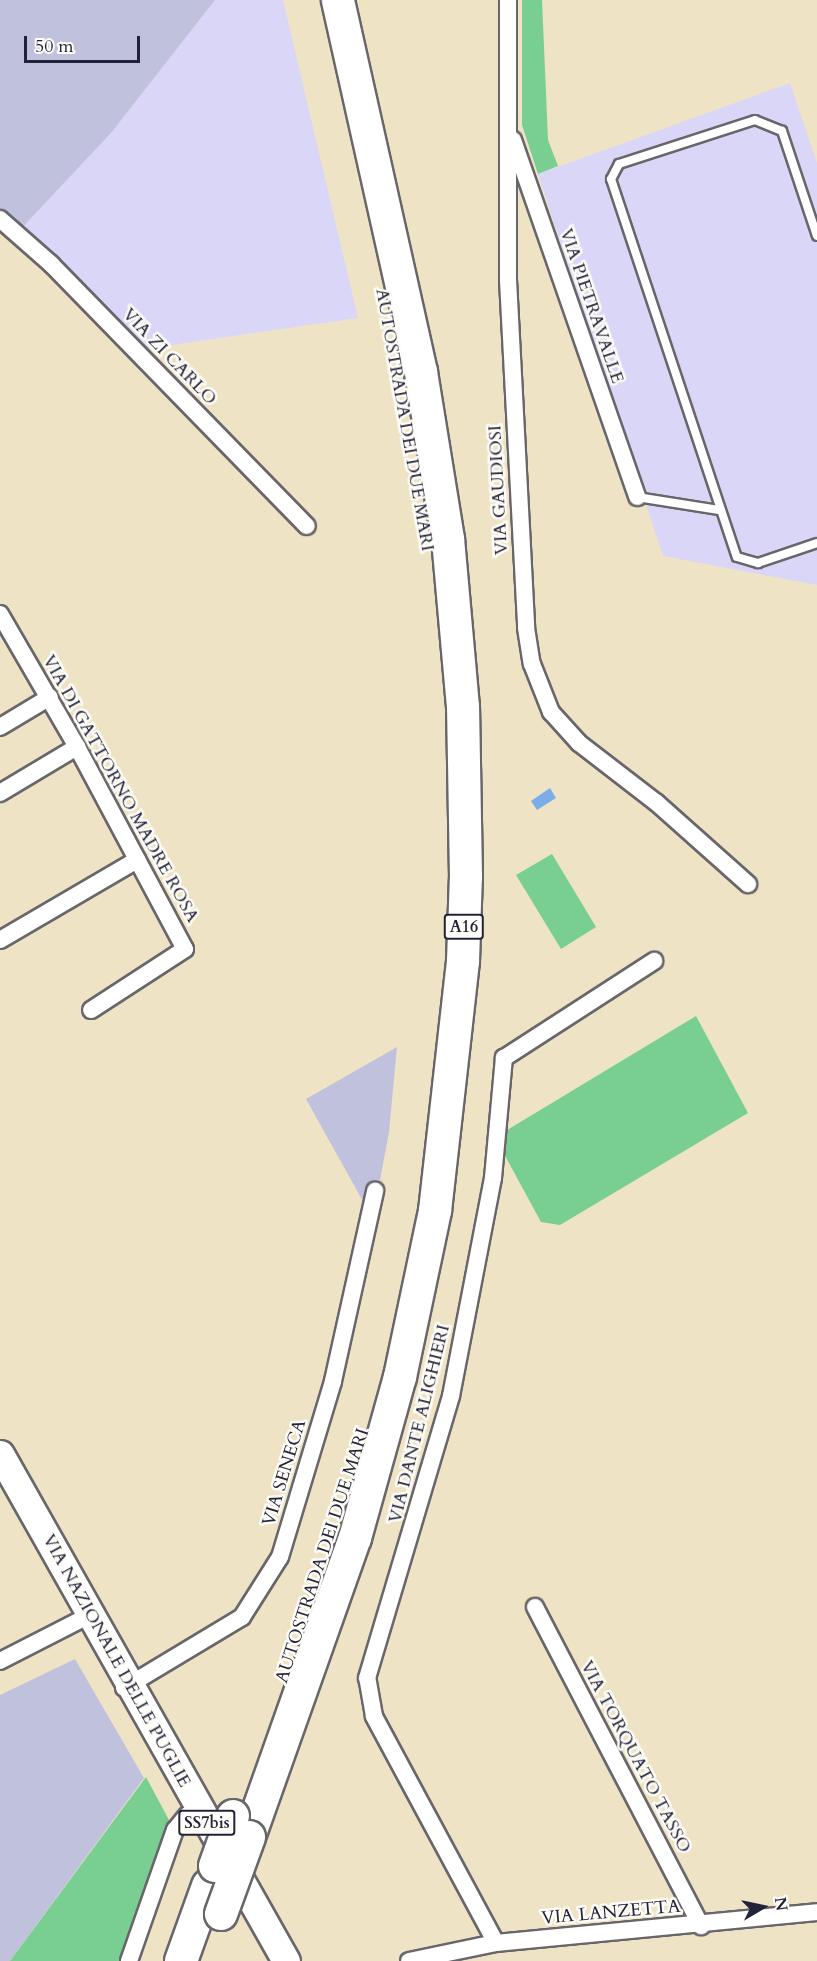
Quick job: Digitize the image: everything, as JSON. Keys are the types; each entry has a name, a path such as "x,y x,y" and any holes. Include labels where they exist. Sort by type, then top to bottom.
{"highway":[{"name":"AUTOSTRADA DEI DUE MARI","path":"204,1961 221,1914 241,1827 335,1533 380,1372 417,1187 442,959 445,792 427,541 397,365 316,0"},
{"name":"AUTOSTRADA DEI DUE MARI","path":"182,1961 208,1886 241,1827 355,1538 400,1377 435,1211 463,960 466,877 463,707 447,539 421,372 338,0"}],"main road":[{"name":"VIA NAZIONALE DELLE PUGLIE","path":"0,1454 124,1688 187,1815 268,1961"},
{"name":"VIA NAZIONALE DELLE PUGLIE","path":"0,1477 80,1620 124,1688 286,1961"}],"street":[{"name":"VIA GAUDIOSI","path":"508,0 508,280 526,628 532,664 551,712 579,743 735,867 748,884"},
{"name":"VIA PIETRAVALLE","path":"509,128 637,497"},
{"name":"VIA ZI CARLO","path":"0,219 51,264 306,526"},
{"name":"VIA DI GATTORNO MADRE ROSA","path":"0,614 50,697 185,949 91,1010"},
{"path":"0,727 50,697"},
{"path":"0,793 77,747"},
{"path":"0,940 137,860"},
{"name":"VIA DANTE ALIGHIERI","path":"496,1943 374,1716 367,1678 420,1510 451,1396 493,1178 504,1058 654,961"},
{"name":"VIA SENECA","path":"124,1688 242,1617 280,1557 333,1381 375,1191"},
{"name":"VIA TORQUATO TASSO","path":"535,1607 701,1926"},
{"path":"0,1661 80,1620"},
{"path":"129,1961 175,1830 187,1815"},
{"name":"VIA LANZETTA","path":"409,1961 496,1943 701,1926 817,1912"}],"lane":[{"path":"817,236 782,132 755,120 619,164 611,179 736,557 758,563 817,543"},
{"path":"637,497 719,510"}],"shaded area":[{"path":"0,0 215,0 111,133 18,232 0,215"},
{"path":"215,0 283,0 358,318 137,350 18,232 111,133"},
{"path":"790,83 817,163 817,585 663,556 538,174"},
{"path":"397,1047 389,1132 375,1207 365,1205 306,1099"},
{"path":"75,1659 144,1778 10,1961 0,1961 0,1695"}],"green space":[{"path":"522,0 542,0 548,140 558,166 538,174 522,125"},
{"path":"552,854 596,927 561,949 516,875"},
{"path":"696,1016 748,1113 560,1225 541,1222 503,1152 504,1132"},
{"path":"146,1777 169,1820 119,1961 10,1961"}],"water":[{"path":"550,788 556,798 537,810 531,801"}]}
